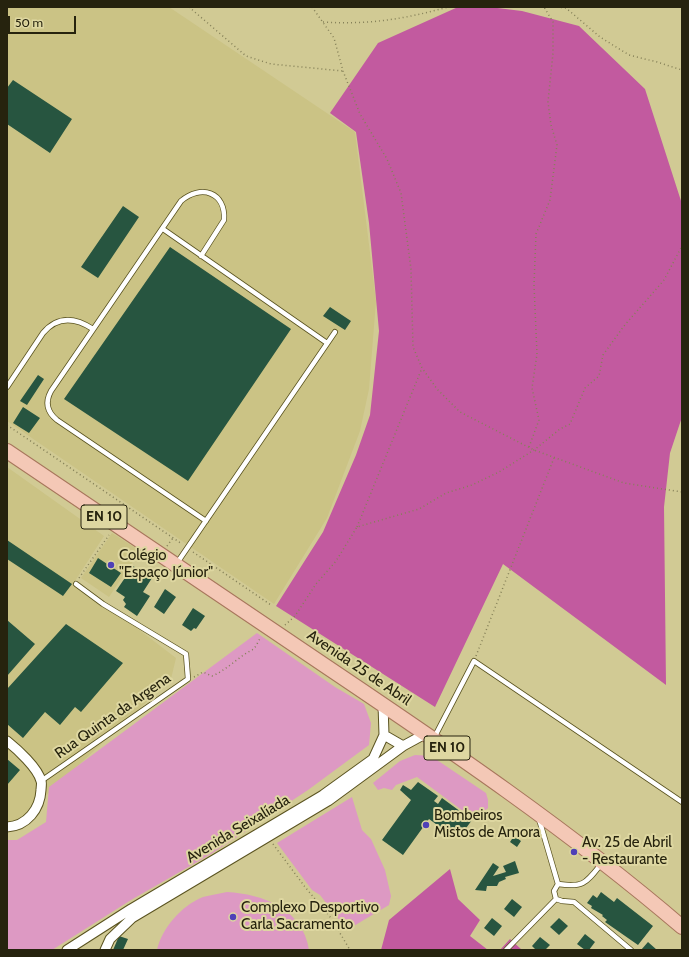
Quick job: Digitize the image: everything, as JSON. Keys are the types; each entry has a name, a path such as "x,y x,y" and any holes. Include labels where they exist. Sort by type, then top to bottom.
{"main road":[{"name":"Avenida 25 de Abril","path":"7,451 175,566 270,634 383,704 430,736 603,862 633,885 682,927"}],"street":[{"name":"Avenida Seixalíada","path":"67,950 138,905 324,795 374,759 384,735 383,704"},
{"path":"384,735 403,746"},
{"name":"Avenida Seixalíada","path":"105,950 110,939 132,918 328,801 403,746 430,736"},
{"path":"7,741 25,756 41,781 40,802 30,818 16,827 7,827"}],"lane":[{"path":"201,256 224,220 223,206 214,195 200,192 186,197 181,201 49,394 47,402 50,414 206,521"},
{"path":"162,229 327,343"},
{"path":"7,387 43,333 55,322 74,320 84,323 93,329"},
{"path":"175,566 335,332"},
{"name":"Rua Quinta da Argena","path":"41,781 188,679 186,654 103,604 76,584"},
{"path":"430,736 474,661 682,802"},
{"path":"538,814 558,884 554,891 556,899"},
{"path":"558,884 571,886 583,884 588,881 603,862"},
{"path":"506,950 556,899"},
{"path":"556,899 574,902 632,950"}],"path":[{"path":"189,7 246,56 271,64 343,71"},
{"path":"312,7 334,38 343,71 360,114 387,159 401,193 411,269 413,347 422,368 437,389 460,412 534,450 624,483 682,492"},
{"path":"323,22 353,24 377,22 404,18 448,7"},
{"path":"528,447 539,420 532,388 537,354 534,285 536,234 550,200 557,145 551,125 548,102 553,53 553,22 544,7"},
{"path":"557,7 566,8 600,37 629,55 682,70"},
{"path":"357,527 419,509 446,493 472,485 499,472 534,450 560,429 570,424 585,388 599,376 603,355 624,326 664,280 682,246"},
{"path":"188,679 203,672 212,676 221,672 240,656 252,650 270,634 295,616 316,584 336,561 357,527 422,368"},
{"path":"7,425 271,605"},
{"path":"474,661 554,458"},
{"path":"76,584 115,525"},
{"path":"273,844 305,887 331,918 350,950"}],"shaded area":[{"path":"7,7 169,7 355,132 376,301 369,389 360,431 327,518 274,604 7,421"},
{"path":"458,7 489,7 522,11 579,26 645,89 682,204 682,417 670,453 664,507 666,685 503,564 435,707 276,606 323,532 356,455 370,415 379,331 369,223 356,132 330,113 378,43"},
{"path":"7,467 104,536 75,581 176,658 171,679 7,832"},
{"name":"Colégio \"Espaço Júnior\"","path":"112,533 140,551 109,597 81,578"},
{"path":"257,633 335,687 364,704 371,723 369,745 308,790 211,854 131,900 52,950 7,950 7,840 17,840 46,822 49,787"},
{"path":"415,755 431,756 486,793 488,808 474,819 417,777 396,785 392,790 384,788 378,790 373,783 400,761"},
{"path":"352,797 362,830 371,839 385,870 391,896 389,905 347,930 320,895 312,890 277,843"},
{"path":"450,869 458,899 480,920 470,936 488,950 381,950 389,920"},
{"name":"Complexo Desportivo Carla Sacramento","path":"227,892 254,896 279,906 290,914 299,924 305,936 309,950 157,950 163,934 168,926 187,906 203,897"},
{"path":"510,939 522,950 500,950"}],"building":[{"path":"13,80 72,119 50,153 7,124 7,88"},
{"path":"123,206 139,217 98,278 81,267"},
{"path":"170,247 291,329 188,481 64,399"},
{"path":"330,307 351,321 345,330 323,316"},
{"path":"38,375 44,379 27,405 20,401"},
{"path":"23,407 40,418 29,433 13,423"},
{"path":"7,540 72,584 63,596 7,559"},
{"path":"98,558 121,573 111,587 89,573"},
{"path":"133,566 152,578 143,592 150,596 137,616 124,607 126,604 123,600 125,597 116,591"},
{"path":"165,589 176,597 164,614 154,607"},
{"path":"193,608 205,616 196,629 194,628 191,631 182,625"},
{"path":"7,620 35,644 7,676"},
{"path":"66,624 123,663 81,712 75,707 60,725 45,712 23,738 7,724 7,689"},
{"path":"7,759 20,770 7,785"},
{"name":"Bombeiros Mistos de Amora","path":"418,782 438,796 434,801 438,804 442,798 472,820 461,835 458,833 455,838 429,819 403,855 382,840 411,800 400,790 403,785 411,790"},
{"path":"514,836 521,841 517,847 510,842"},
{"path":"515,861 519,873 505,877 506,879 499,882 497,886 487,886 486,891 475,890 493,863 499,867 493,876 506,872 503,866"},
{"path":"601,892 614,902 617,898 653,926 638,945 605,922 607,920 602,916 603,915 591,908 592,906 587,903 593,895 597,898"},
{"path":"512,899 522,907 514,917 504,909"},
{"path":"492,918 502,926 494,936 484,928"},
{"path":"559,918 568,926 559,935 550,927"},
{"path":"585,934 595,942 589,950 585,950 577,944"},
{"path":"119,936 128,939 123,950 113,950"},
{"path":"540,937 550,945 545,950 536,950 532,946"},
{"path":"648,942 657,950 641,950"}],"place":[{"name":"Colégio \"Espaço Júnior\"","path":"111,565"},
{"name":"Bombeiros Mistos de Amora","path":"426,825"},
{"name":"Av. 25 de Abril - Restaurante","path":"574,852"},
{"name":"Complexo Desportivo Carla Sacramento","path":"233,917"}]}
